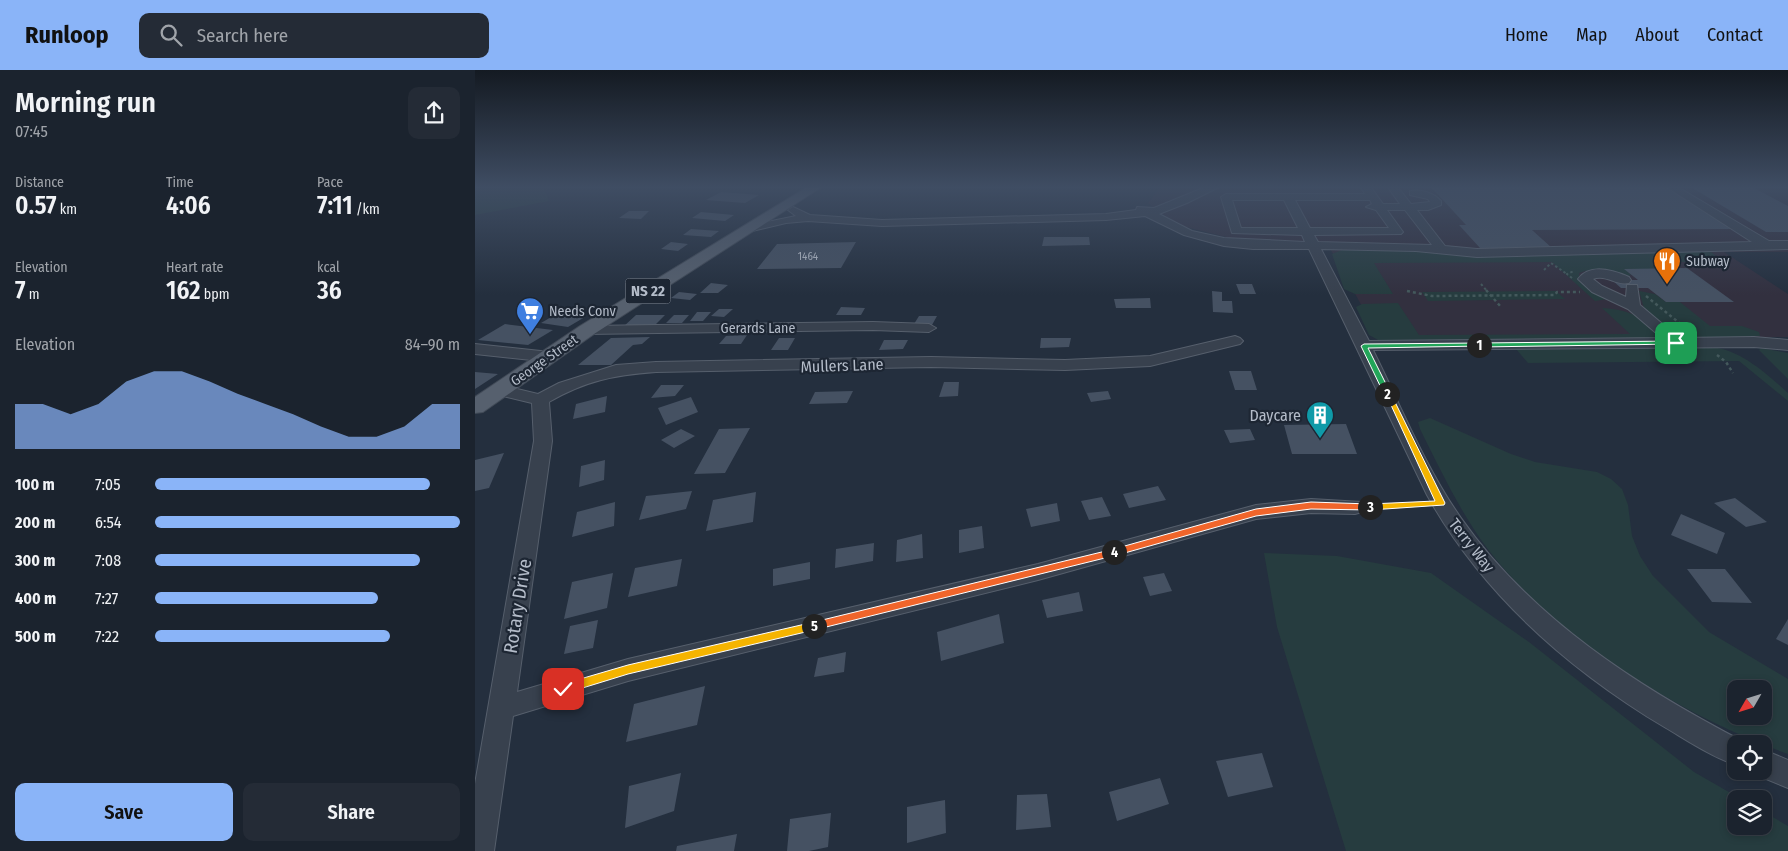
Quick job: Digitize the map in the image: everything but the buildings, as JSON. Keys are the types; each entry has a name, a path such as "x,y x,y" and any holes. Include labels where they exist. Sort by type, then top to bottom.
{"main road":[{"name":"George Street","path":"475,407 587,330 761,222"}],"street":[{"path":"748,229 776,222"},
{"path":"887,222 909,222"},
{"path":"1166,222 1179,229 1225,242 1253,246 1416,247 1470,253 1536,253 1573,250 1788,245"},
{"path":"1241,222 1303,226 1354,222"},
{"name":"Terry Way","path":"1301,222 1441,503 1468,543 1532,612 1582,657 1673,718 1727,747"},
{"path":"1421,222 1442,250"},
{"path":"1729,222 1766,245"},
{"path":"1633,306 1628,284 1599,274 1590,274 1585,279 1593,286 1633,306 1676,343"},
{"name":"Gerards Lane","path":"587,330 873,326 929,328"},
{"name":"Mullers Lane","path":"540,400 565,386 616,370 656,366 755,367 931,362 1065,365 1150,361 1235,341"},
{"path":"1364,346 1763,342 1788,345"},
{"path":"475,349 550,357"},
{"path":"501,390 540,400"},
{"name":"Rotary Drive","path":"479,851 543,442 540,400"},
{"path":"502,708 628,670 1038,572 1256,512 1311,506 1355,507"},
{"path":"1772,767 1788,774"}],"path":[{"path":"1544,270 1551,263 1573,279"},
{"path":"1567,274 1579,270"},
{"path":"1481,284 1501,307"},
{"path":"1407,291 1432,296 1555,295 1557,292 1586,292"},
{"path":"1355,507 1390,507 1441,503"}],"shaded area":[{"path":"1177,222 1788,222 1788,252 1724,252 1788,294 1788,337 1380,339 1327,243 1238,240 1186,227"}],"green space":[{"path":"1707,248 1722,262 1652,262 1660,269 1625,269 1631,275 1625,276 1592,271 1579,273 1579,280 1607,299 1595,301 1552,262 1374,263 1393,294 1355,294 1344,289 1332,254 1342,250 1414,250 1474,256 1543,256"},
{"path":"1556,291 1565,299 1428,301 1422,292"},
{"path":"1639,291 1655,294 1666,302 1680,302 1710,326 1742,326 1759,332 1760,336 1690,339 1671,332 1644,308"},
{"path":"1398,303 1419,335 1630,334 1602,308 1633,314 1646,322 1656,335 1653,338 1380,341 1369,335 1356,307 1362,304"},
{"path":"1712,347 1733,353 1753,364 1788,393 1788,401 1739,361 1528,363 1516,349"},
{"path":"1761,348 1788,353 1788,379 1759,350"},
{"path":"1430,418 1511,454 1535,462 1597,472 1611,479 1622,489 1628,505 1632,536 1640,556 1653,576 1709,632 1788,679 1788,754 1772,748 1772,735 1741,735 1706,719 1665,696 1624,671 1584,643 1548,613 1515,581 1477,534 1451,490 1418,422"},
{"path":"1264,553 1337,556 1431,573 1529,642 1694,772 1727,791 1727,835 1772,835 1772,817 1788,826 1788,851 1346,851 1277,627"}],"place":[{"name":"Subway","path":"1667,285"},
{"name":"Needs Conv","path":"530,335"},
{"name":"Daycare","path":"1320,439"}],"route":[{"path":"563,689 628,670 1086,560 1256,512 1311,506 1390,507 1441,503 1364,346 1676,343"}]}
